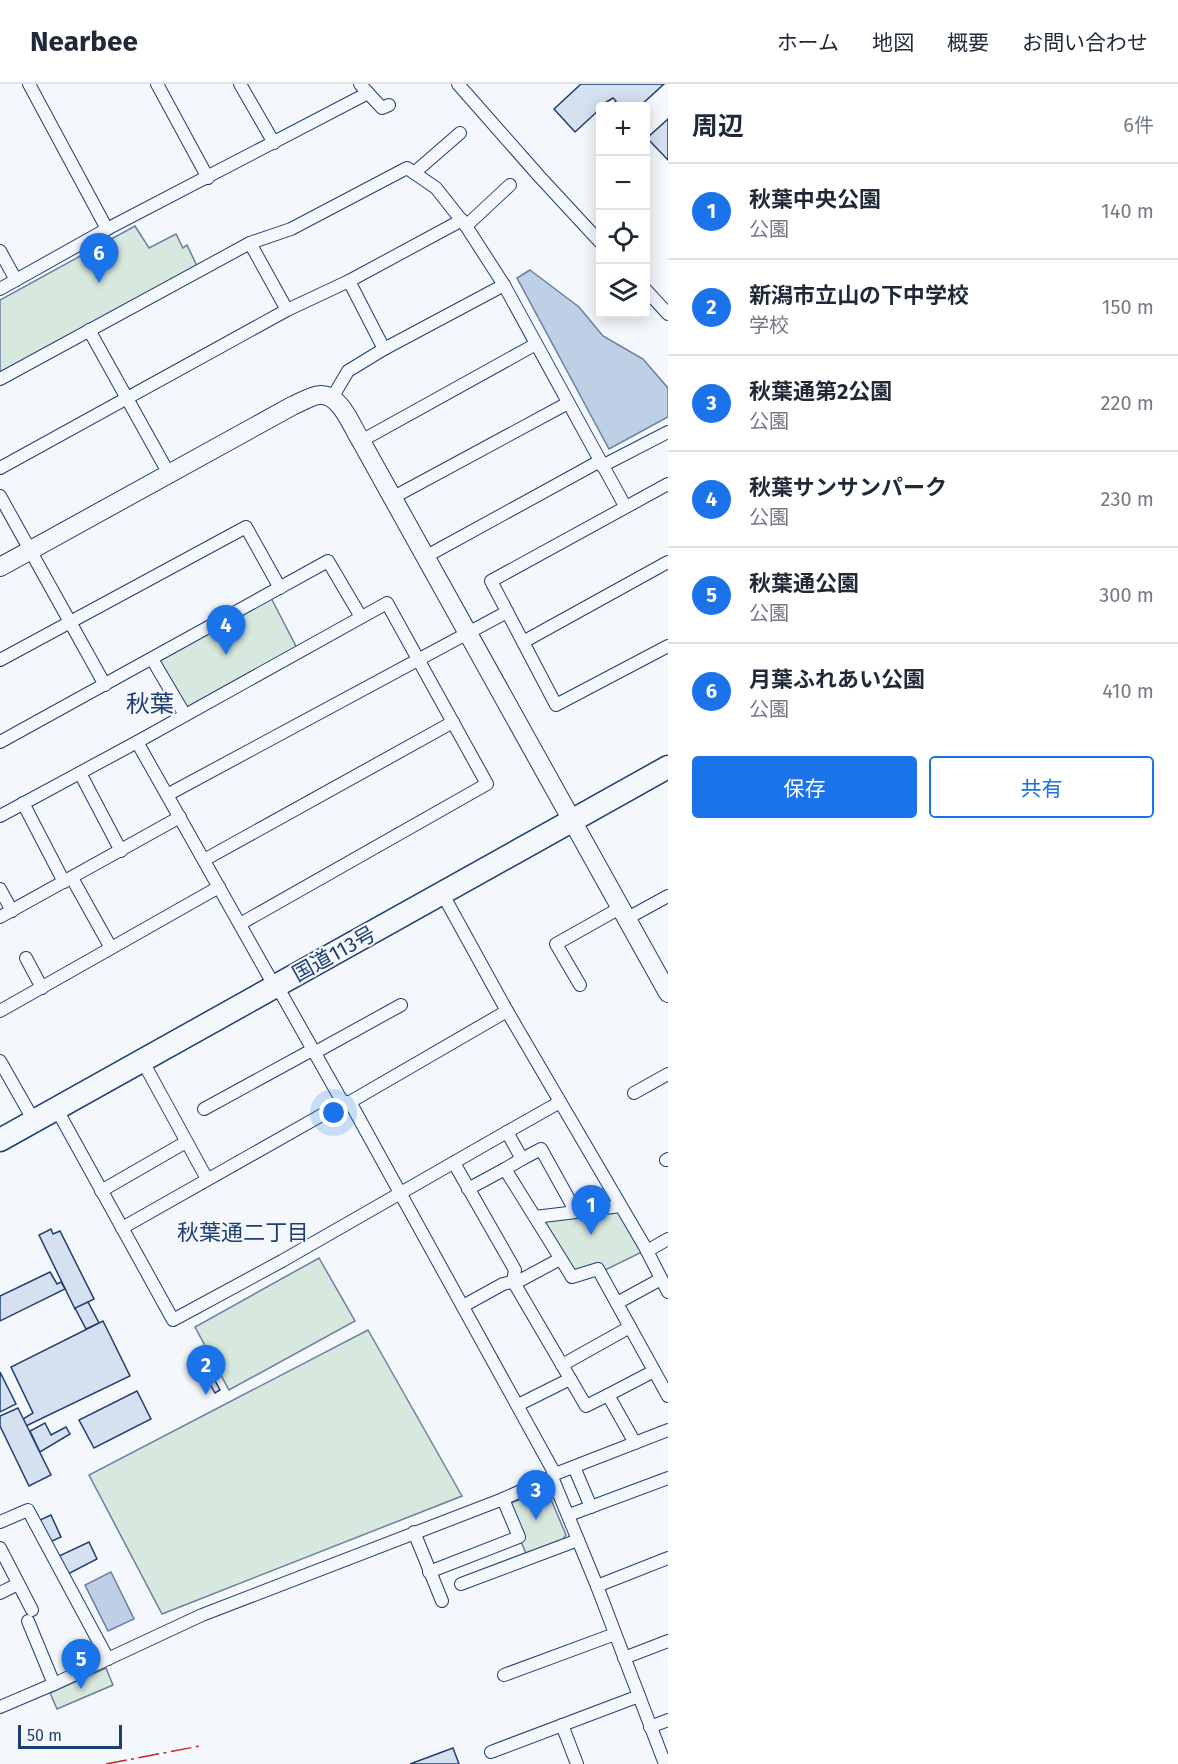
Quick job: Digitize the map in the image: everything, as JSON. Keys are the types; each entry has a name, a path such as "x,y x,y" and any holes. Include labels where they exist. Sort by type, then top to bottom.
{"highway":[{"name":"国道113号","path":"0,1140 668,767"}],"street":[{"path":"29,84 107,229"},
{"path":"157,84 208,178"},
{"path":"240,84 274,142"},
{"path":"458,84 538,176 596,238"},
{"path":"0,289 107,229 274,142 364,88 382,108 389,105"},
{"path":"414,173 460,133"},
{"path":"0,379 250,243 291,229 407,168 436,188 464,223 504,285 625,506"},
{"path":"0,468 287,310 464,223 510,184"},
{"path":"250,243 287,310"},
{"path":"0,251 16,280"},
{"path":"349,281 384,349"},
{"path":"332,398 348,370 504,285"},
{"path":"650,295 668,314"},
{"path":"89,330 169,474"},
{"path":"361,441 536,344"},
{"path":"0,567 292,406 320,395 332,398 338,403 361,441 668,993"},
{"path":"392,498 568,403"},
{"path":"425,557 601,463 668,432"},
{"path":"668,484 490,581 556,705 668,646"},
{"path":"0,496 105,685"},
{"path":"0,660 246,527 280,588"},
{"path":"0,742 328,561 361,617"},
{"path":"523,642 668,562"},
{"path":"0,816 387,603 487,784 240,924"},
{"path":"167,795 507,612"},
{"path":"152,659 186,715"},
{"path":"204,860 453,722"},
{"path":"137,742 313,1052 400,1192 518,1405 554,1476 664,1764"},
{"path":"80,773 121,851"},
{"path":"23,803 111,948"},
{"path":"0,917 180,818"},
{"path":"0,1011 219,887"},
{"path":"0,889 12,910"},
{"path":"442,893 507,1011 647,1251 668,1292"},
{"path":"580,985 556,944 668,896"},
{"path":"26,958 42,988"},
{"path":"204,1109 401,1005"},
{"path":"122,1228 507,1011"},
{"path":"142,1060 207,1179"},
{"path":"0,1061 34,1121"},
{"path":"634,1093 668,1074"},
{"path":"56,1108 173,1320 282,1261 560,1102"},
{"path":"507,1132 522,1159"},
{"path":"101,1191 186,1142"},
{"path":"468,1189 541,1149 576,1212"},
{"path":"453,1163 514,1270 513,1281 586,1406 654,1371"},
{"path":"505,1169 572,1277 598,1269 668,1396"},
{"path":"535,1217 620,1206"},
{"path":"647,1251 668,1239"},
{"path":"463,1306 503,1284 522,1280 560,1259"},
{"path":"617,1303 661,1279"},
{"path":"562,1365 630,1327"},
{"path":"518,1405 570,1379"},
{"path":"608,1395 635,1443"},
{"path":"0,1707 202,1615 503,1498 668,1430"},
{"path":"574,1467 591,1507"},
{"path":"569,1515 668,1478"},
{"path":"429,1572 519,1537 503,1498"},
{"path":"0,1522 28,1510 108,1659"},
{"path":"414,1532 442,1601"},
{"path":"461,1584 578,1540"},
{"path":"0,1548 18,1584 54,1684"},
{"path":"597,1586 668,1558"},
{"path":"0,1593 18,1584"},
{"path":"504,1675 615,1634"},
{"path":"624,1658 668,1641"},
{"path":"491,1752 639,1696"},
{"path":"650,1726 668,1720"},
{"path":"562,1725 577,1764"}],"shaded area":[{"path":"135,226 149,248 176,234 183,248 187,245 197,266 0,373 0,300"},
{"path":"269,594 299,652 185,715 152,659"},
{"path":"619,1208 644,1251 597,1274 573,1279 538,1219"},
{"path":"319,1258 355,1321 229,1390 195,1327"},
{"path":"368,1330 462,1496 162,1614 89,1475"},
{"path":"539,1492 550,1497 566,1535 560,1544 527,1556 506,1505"},
{"path":"106,1668 113,1685 57,1709 50,1693"}],"water":[{"path":"530,270 579,307 603,336 643,359 668,388 668,417 609,449 517,278"},
{"path":"111,1572 134,1619 108,1631 85,1585"}],"building":[{"path":"581,84 664,84 644,102 615,102 613,98 606,102 596,102 596,113 575,132 554,109"},
{"path":"668,119 668,160 650,141 650,135"},
{"path":"51,1229 53,1234 60,1231 94,1299 75,1309 39,1235"},
{"path":"50,1272 57,1284 61,1282 65,1289 0,1321 0,1296"},
{"path":"88,1302 99,1323 86,1329 75,1308"},
{"path":"103,1321 130,1376 26,1426 23,1419 33,1413 11,1367"},
{"path":"200,1353 220,1390 215,1393 194,1356"},
{"path":"0,1372 16,1404 0,1412"},
{"path":"137,1391 151,1419 94,1448 79,1420"},
{"path":"18,1408 51,1475 29,1486 0,1426 0,1416"},
{"path":"45,1423 51,1435 66,1427 70,1434 40,1452 30,1431"},
{"path":"51,1515 61,1537 50,1542 40,1520"},
{"path":"89,1542 97,1559 68,1574 59,1556"},
{"path":"453,1748 459,1764 410,1764"}],"power":[{"path":"106,1764 200,1746"}],"place":[{"name":"月葉ふれあい公園","path":"99,283"},
{"name":"秋葉サンサンパーク","path":"226,655"},
{"name":"秋葉中央公園","path":"591,1235"},
{"name":"新潟市立山の下中学校","path":"206,1395"},
{"name":"秋葉通第2公園","path":"536,1520"},
{"name":"秋葉通公園","path":"81,1689"}],"district":[{"name":"秋葉","path":"150,704"},
{"name":"秋葉通二丁目","path":"243,1232"}]}
